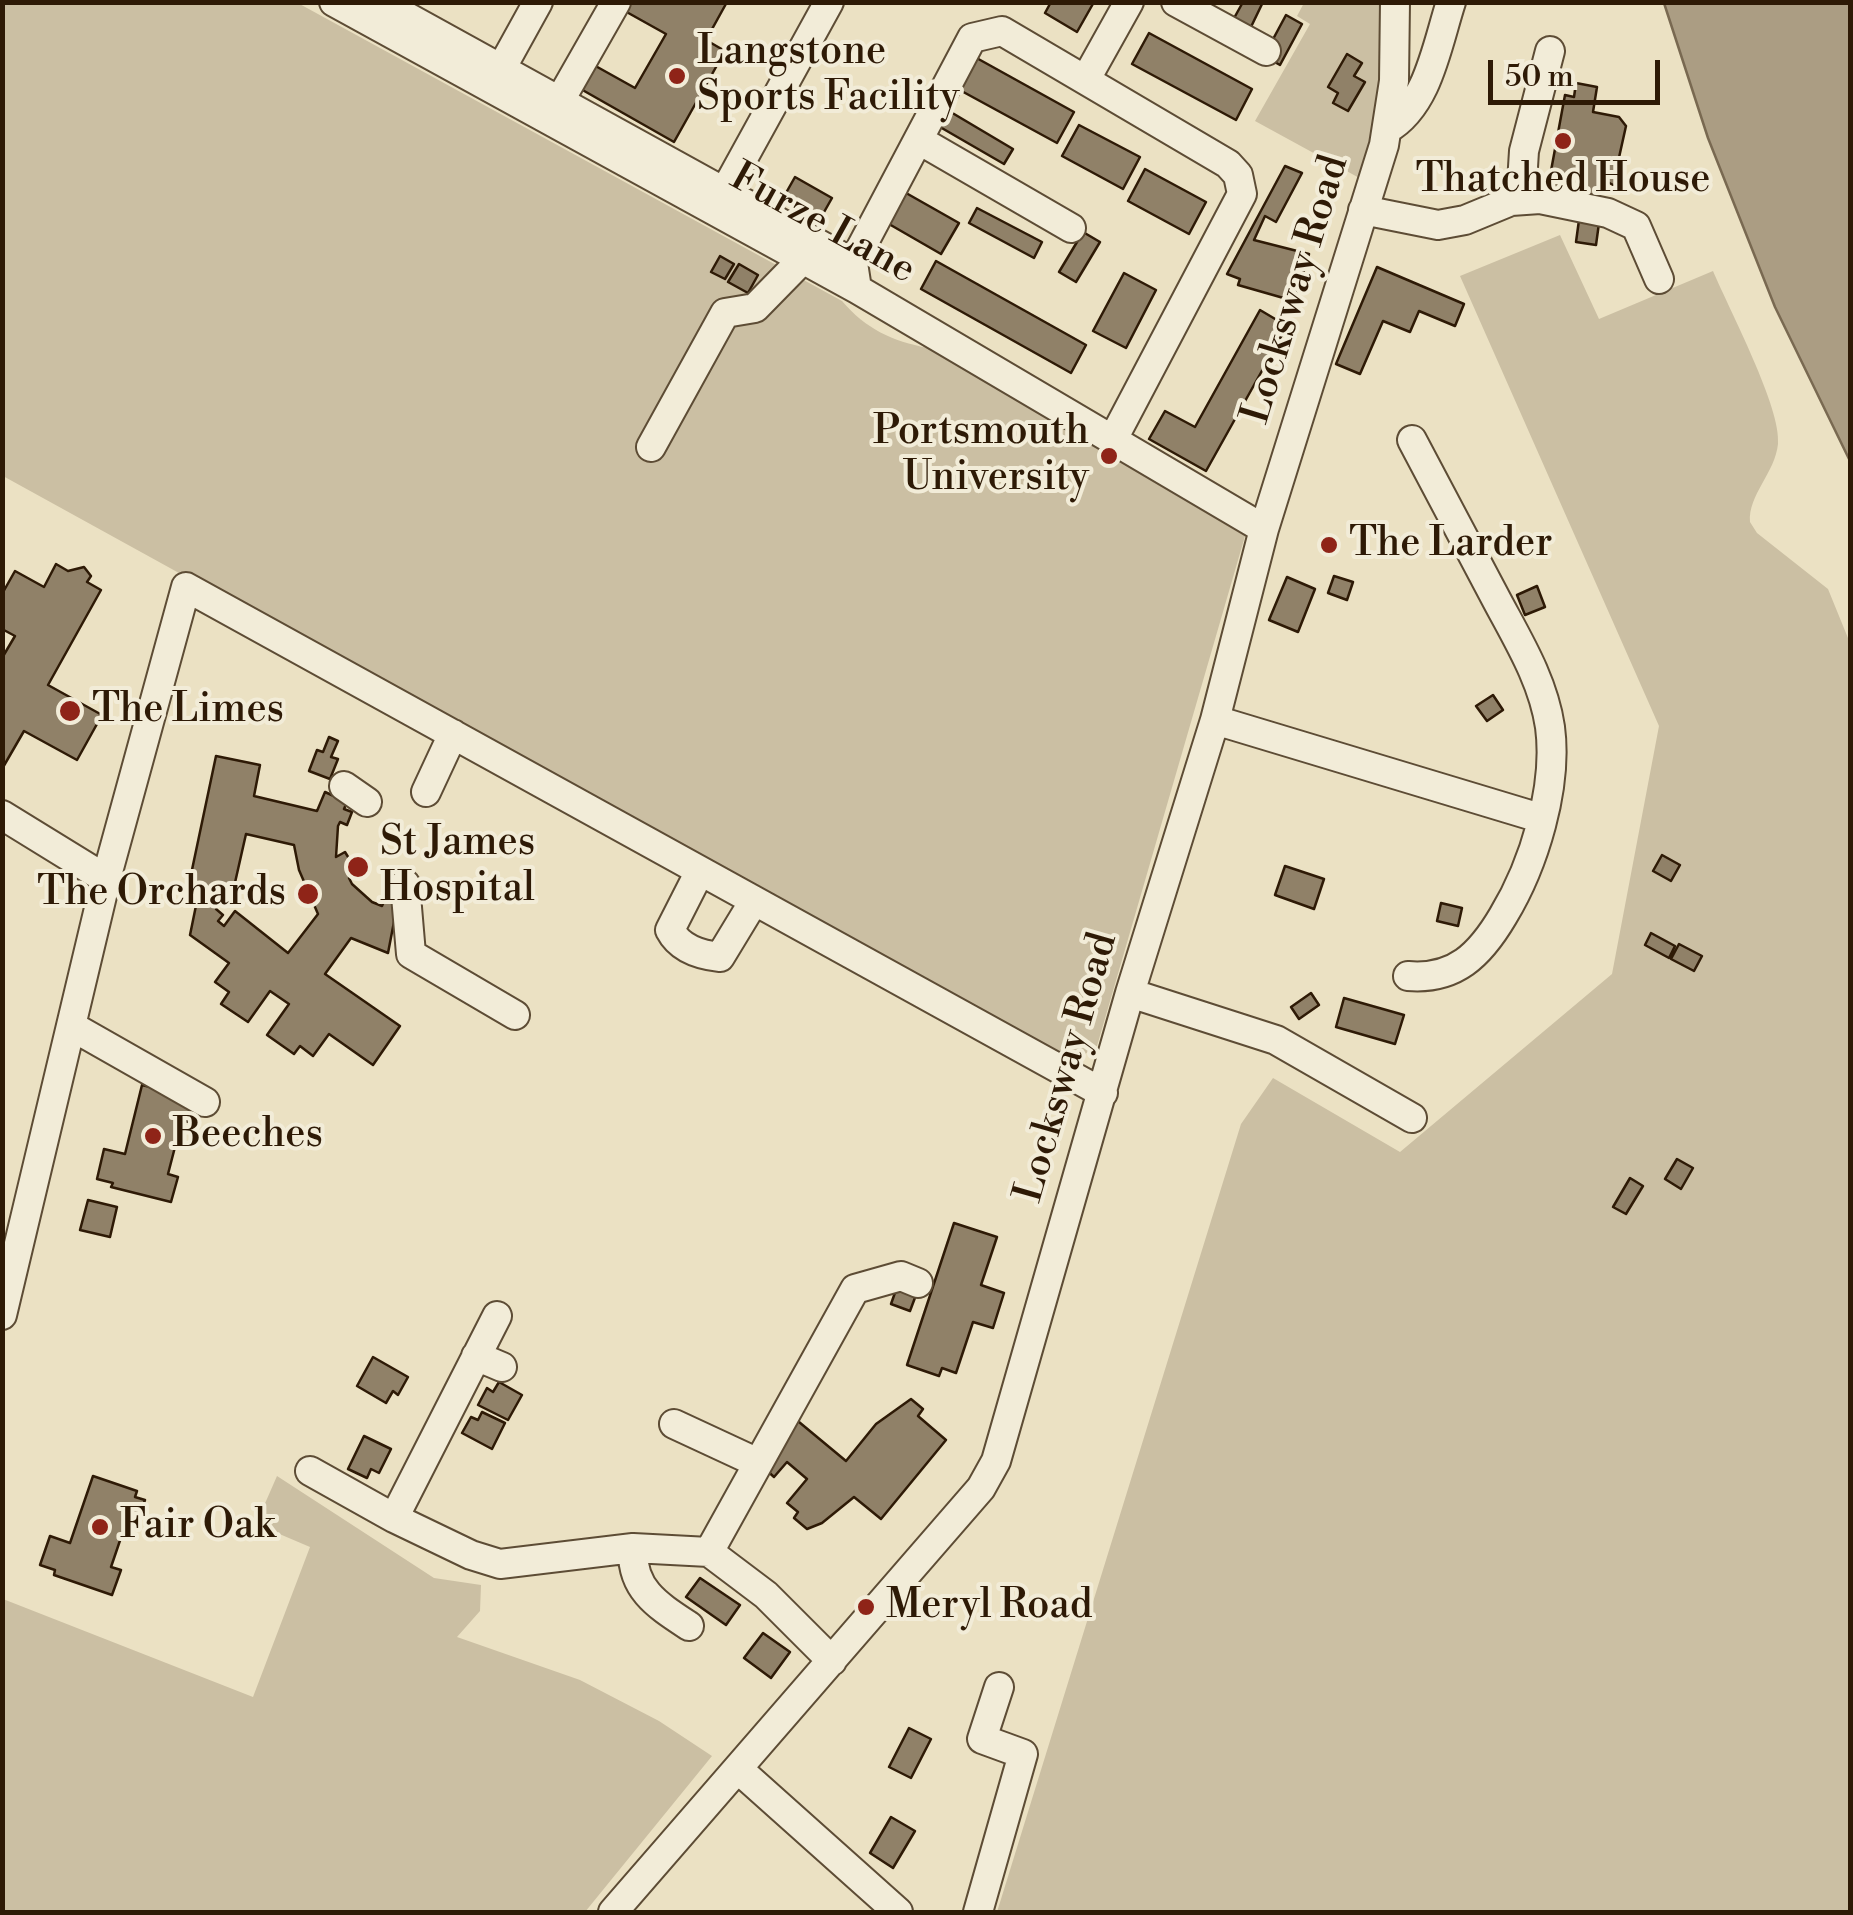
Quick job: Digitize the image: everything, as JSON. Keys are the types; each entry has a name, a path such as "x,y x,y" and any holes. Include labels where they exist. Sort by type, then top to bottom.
{"street":[{"name":"Furze Lane","path":"334,2 803,259 855,276 1112,441 1264,528"},
{"path":"380,2 725,191 855,276 972,38 1002,31 1228,164 1238,175 1242,194 1112,441"},
{"path":"501,69 538,2"},
{"path":"559,102 616,2"},
{"path":"725,191 830,2"},
{"path":"1086,79 1128,2"},
{"path":"1176,2 1266,51"},
{"path":"1387,130 1394,68 1395,2"},
{"path":"1387,130 1402,120 1415,102 1451,2"},
{"path":"1520,200 1524,151 1550,50"},
{"name":"Locksway Road","path":"613,1912 982,1488 996,1461 1130,993 1215,720 1264,528 1387,130"},
{"path":"919,140 1070,228"},
{"path":"1363,210 1438,224 1520,200 1540,199 1630,220 1659,279"},
{"path":"651,447 725,313 754,308 803,259"},
{"path":"1408,976 1447,974 1464,965 1488,941 1520,884 1540,818 1552,752 1542,691 1412,440"},
{"path":"2,1315 106,879 186,587 1103,1093"},
{"path":"1215,720 1540,818"},
{"path":"426,792 453,734"},
{"path":"2,815 106,879"},
{"path":"700,870 670,930 676,941 702,956 720,957 754,901"},
{"path":"405,884 411,954 514,1015"},
{"path":"1130,993 1276,1040 1412,1118"},
{"path":"73,1028 205,1102"},
{"path":"709,1552 855,1289 901,1276 918,1283"},
{"path":"394,1518 497,1316"},
{"path":"476,1356 502,1367"},
{"path":"674,1424 758,1463"},
{"path":"310,1472 470,1555 500,1564 633,1548 709,1552 766,1595 832,1661"},
{"path":"633,1548 632,1568 642,1589 689,1626"},
{"path":"978,1912 1023,1754 982,1740 999,1686"},
{"path":"738,1769 898,1912"}],"shaded area":[{"path":"296,2 842,301 880,332 928,348 1245,536 1097,1046 1070,1064 3,476 3,3"},
{"path":"1304,3 1384,3 1381,106 1363,180 1255,121 1310,24 1297,16"},
{"path":"1664,3 1850,3 1850,461 1775,307 1708,138"},
{"path":"1560,235 1599,319 1713,271 1763,384 1777,428 1776,455 1753,502 1750,522 1757,533 1828,589 1850,643 1850,1912 997,1912 1241,1124 1273,1078 1400,1152 1612,974 1659,726 1460,276"},
{"path":"277,1476 434,1578 481,1585 480,1611 457,1637 580,1680 659,1721 712,1756 585,1912 3,1912 3,1599 253,1697 310,1547 256,1524"}],"building":[{"name":"Langstone Sports Facility","path":"628,2 727,2 706,40 725,51 674,142 579,88 592,64 635,88 666,34 623,10"},
{"path":"1051,2 1094,2 1077,32 1045,13"},
{"path":"1243,2 1263,2 1250,29 1233,20"},
{"path":"1286,15 1302,24 1280,65 1264,56"},
{"path":"1149,33 1252,89 1236,120 1132,64"},
{"path":"1347,54 1362,63 1354,76 1365,82 1348,111 1333,103 1338,93 1328,87"},
{"path":"973,56 1074,112 1057,143 956,88"},
{"path":"1576,83 1597,87 1593,112 1619,117 1626,126 1616,171 1623,181 1615,186 1602,179 1599,196 1548,187 1565,95 1574,97"},
{"path":"949,111 1013,149 1004,164 940,127"},
{"path":"1079,125 1140,157 1123,189 1062,156"},
{"path":"1285,166 1302,173 1276,222 1265,216 1254,240 1309,254 1294,301 1238,285 1240,279 1227,274"},
{"path":"1145,169 1206,202 1189,234 1128,201"},
{"path":"795,177 832,198 819,221 782,200"},
{"path":"899,189 959,223 941,254 882,220"},
{"path":"977,208 1042,242 1034,258 969,223"},
{"path":"1579,220 1599,223 1596,245 1576,242"},
{"path":"1083,232 1100,242 1076,282 1059,272"},
{"path":"720,256 734,264 725,279 711,272"},
{"path":"936,261 1086,345 1071,373 921,289"},
{"path":"739,264 758,275 748,293 728,282"},
{"path":"1377,267 1464,304 1455,326 1419,311 1410,332 1383,321 1360,374 1336,364"},
{"path":"1124,273 1156,290 1126,348 1093,331"},
{"path":"1260,310 1287,326 1206,471 1149,439 1165,411 1195,427"},
{"path":"56,564 68,571 84,567 91,576 87,582 101,590 48,685 102,715 77,760 24,731 2,769 2,658 15,636 2,629 2,594 15,571 44,587"},
{"path":"1334,576 1353,582 1347,600 1328,593"},
{"path":"1287,577 1315,589 1298,632 1269,620"},
{"path":"1537,586 1545,607 1525,615 1517,595"},
{"path":"1493,695 1503,710 1487,721 1476,706"},
{"path":"329,737 338,741 331,757 338,759 330,779 309,771 317,750 323,752"},
{"path":"216,756 260,765 254,796 317,811 325,792 347,802 344,809 352,812 347,825 340,822 338,826 336,857 345,852 358,873 349,878 352,884 372,902 382,906 385,899 398,901 388,953 351,938 325,974 400,1026 373,1065 329,1034 313,1056 300,1046 294,1054 267,1035 289,1004 270,991 248,1022 221,1004 229,992 215,982 229,963 190,935 200,886 189,884","holes":["246,834 294,845 299,870 318,914 288,953 235,911 224,926 218,921 223,915 216,909 222,885 234,887"]},
{"path":"1662,855 1680,865 1671,881 1653,871"},
{"path":"1285,866 1324,879 1314,909 1275,895"},
{"path":"1441,903 1462,908 1458,926 1437,921"},
{"path":"1651,933 1675,946 1669,958 1645,945"},
{"path":"1679,944 1702,956 1694,971 1671,959"},
{"path":"1311,993 1319,1005 1299,1019 1291,1007"},
{"path":"1344,998 1404,1015 1395,1044 1336,1027"},
{"name":"Beeches","path":"142,1085 187,1096 196,1105 192,1123 182,1120 168,1174 178,1177 171,1202 111,1187 113,1183 97,1179 104,1149 125,1154"},
{"path":"1677,1159 1693,1168 1681,1189 1665,1179"},
{"path":"1630,1178 1643,1186 1626,1214 1613,1207"},
{"path":"88,1200 117,1207 110,1237 80,1230"},
{"path":"954,1223 997,1237 981,1285 1004,1293 993,1328 973,1322 956,1373 942,1368 939,1376 907,1365"},
{"path":"897,1287 916,1295 910,1311 891,1304"},
{"path":"373,1357 408,1377 398,1395 393,1391 386,1403 357,1386"},
{"path":"499,1382 522,1395 508,1420 478,1405 487,1388 493,1392"},
{"path":"911,1399 923,1409 918,1416 946,1440 881,1519 854,1497 822,1523 807,1529 794,1518 798,1512 787,1503 807,1479 787,1462 774,1477 762,1466 793,1417 846,1461 876,1424"},
{"path":"482,1412 505,1423 492,1449 462,1433 471,1417 478,1420"},
{"path":"364,1436 391,1449 379,1473 371,1469 367,1478 348,1469"},
{"name":"Fair Oak","path":"93,1476 137,1491 135,1497 145,1500 139,1517 129,1514 111,1567 121,1570 112,1595 54,1575 55,1570 40,1565 50,1536 70,1543"},
{"path":"700,1578 740,1605 726,1625 686,1597"},
{"path":"763,1633 790,1652 771,1678 744,1658"},
{"path":"909,1728 931,1739 911,1778 889,1767"},
{"path":"891,1817 915,1831 893,1868 870,1853"}],"place":[{"name":"Langstone Sports Facility","path":"677,76"},
{"name":"Thatched House","path":"1563,141"},
{"name":"Portsmouth University","path":"1109,456"},
{"name":"The Larder","path":"1329,545"},
{"name":"The Limes","path":"70,711"},
{"name":"St James Hospital","path":"358,867"},
{"name":"The Orchards","path":"308,894"},
{"name":"Beeches","path":"153,1136"},
{"name":"Fair Oak","path":"100,1527"},
{"name":"Meryl Road","path":"866,1607"}]}
